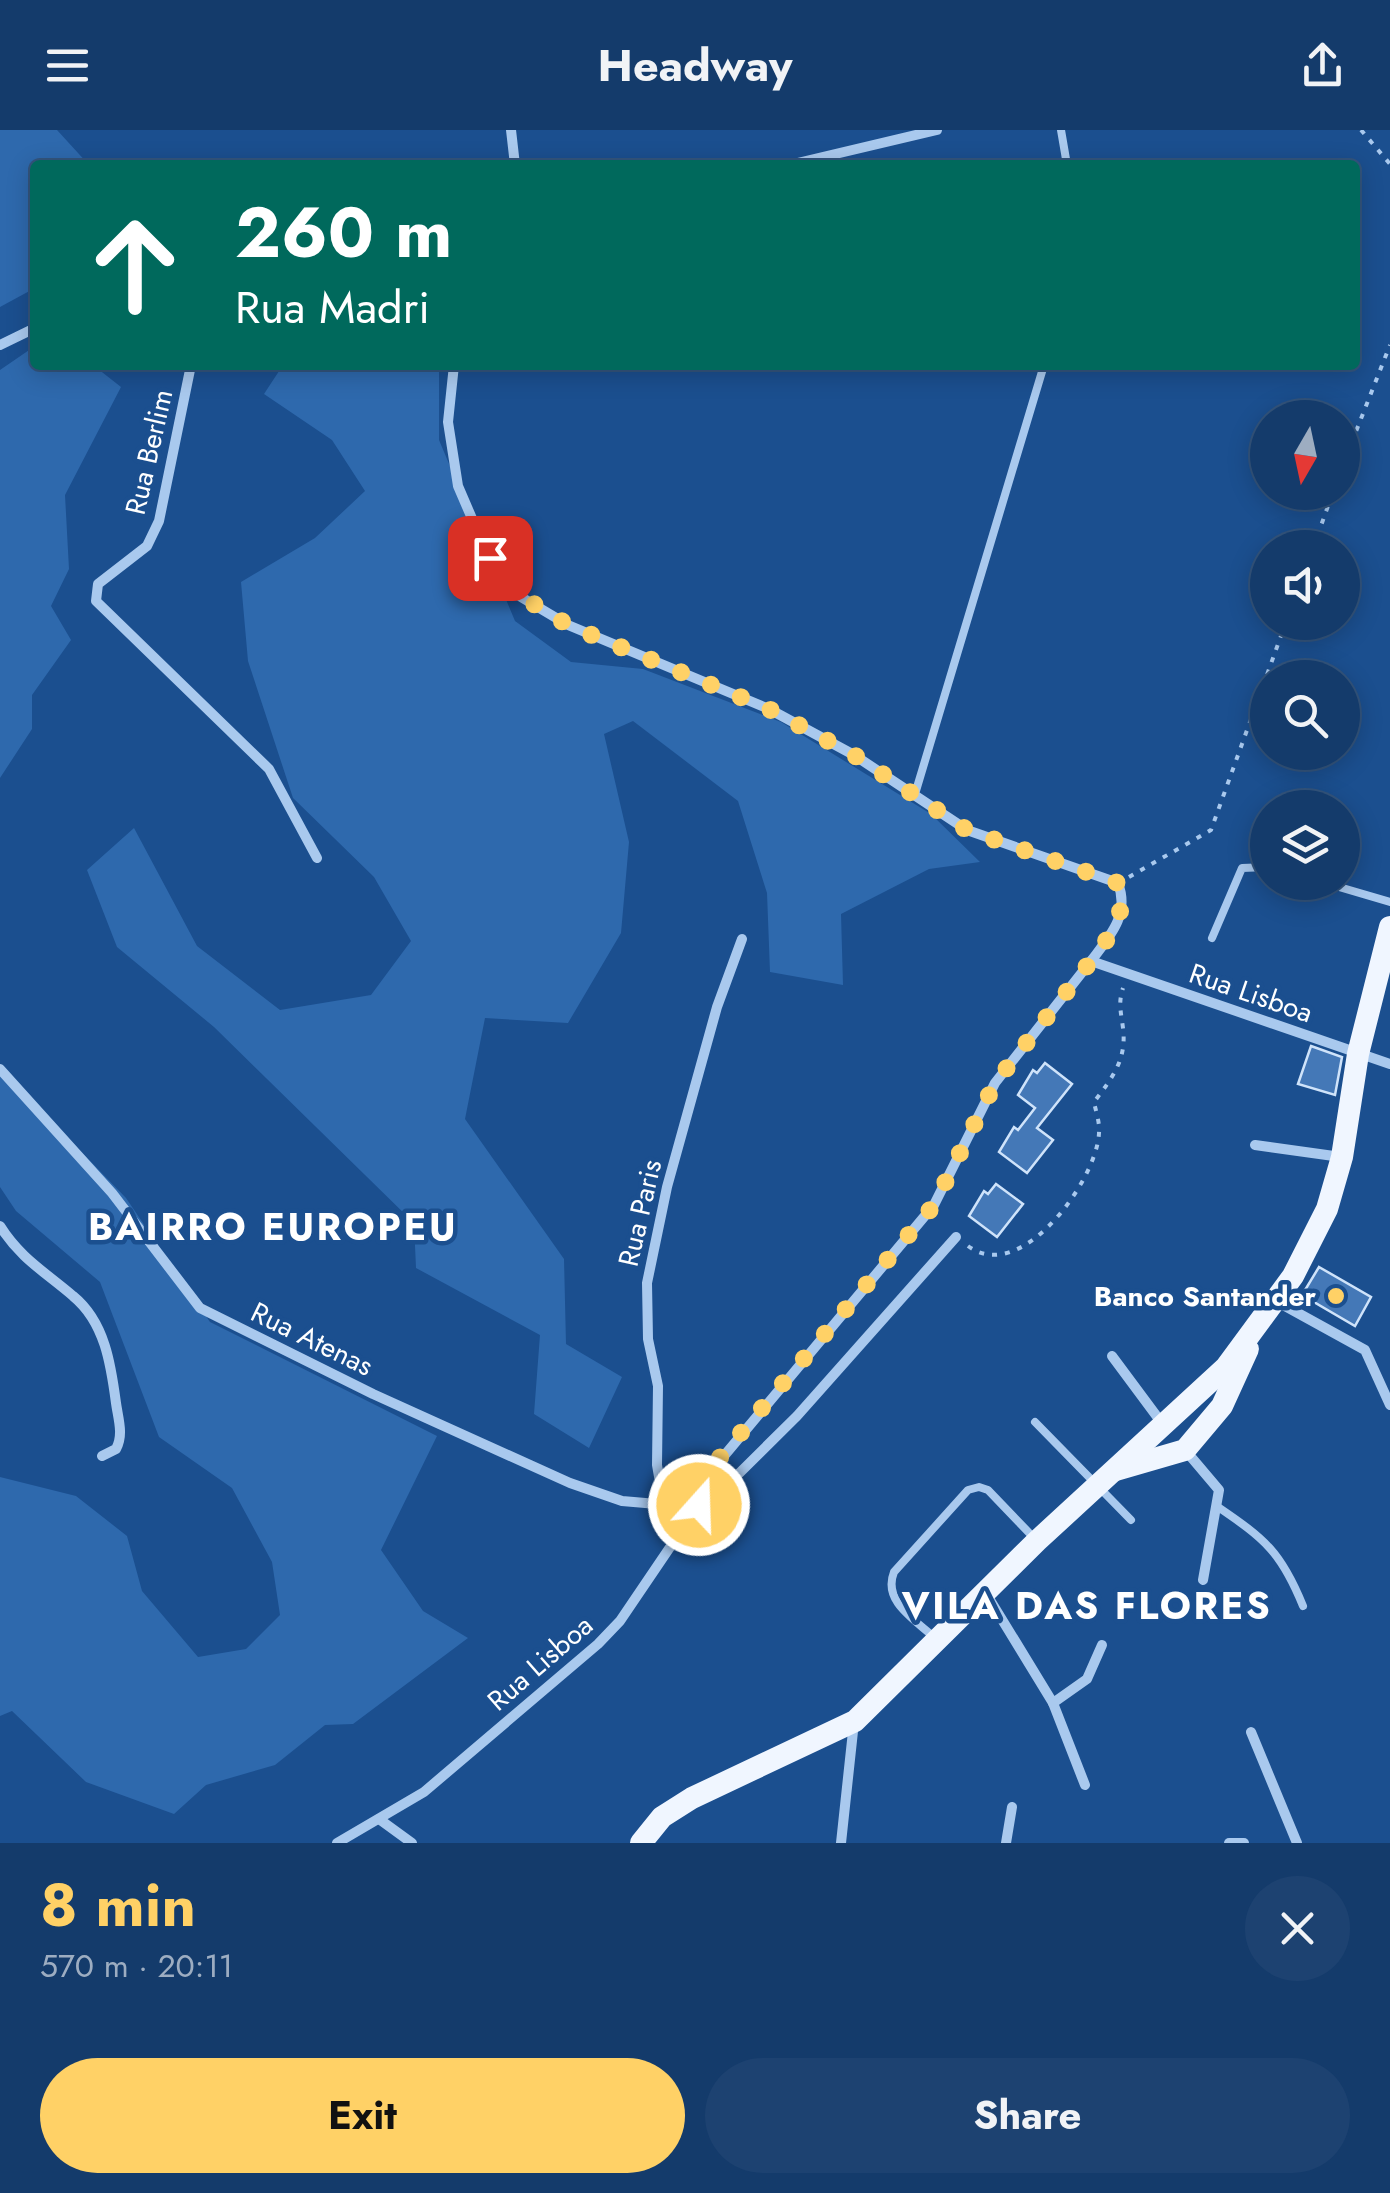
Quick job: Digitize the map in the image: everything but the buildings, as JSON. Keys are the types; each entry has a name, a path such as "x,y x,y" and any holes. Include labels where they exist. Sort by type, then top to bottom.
{"main road":[{"path":"642,1843 662,1817 692,1798 854,1721 1104,1478 1200,1394 1255,1332 1327,1209 1342,1157 1358,1054 1390,927"},
{"path":"1104,1478 1185,1450 1222,1406 1255,1332"}],"street":[{"path":"512,130 515,160"},
{"path":"817,160 937,130"},
{"path":"0,344 30,330"},
{"name":"Rua Berlim","path":"190,370 160,520 147,546 98,584 95,594 99,606 238,734 269,769 318,858"},
{"path":"453,370 448,422 458,486 490,558 521,596 568,625 769,709 915,794 967,830 1118,883 1125,901 1120,920 1091,961 995,1083 934,1205 693,1494"},
{"name":"Rua Paris","path":"659,1499 658,1386 648,1338 647,1283 668,1187 717,1007 742,938"},
{"name":"Rua Lisboa","path":"1091,961 1390,1064"},
{"name":"Rua Atenas","path":"0,1069 112,1193 200,1308 373,1394 570,1483 622,1501 659,1499"},
{"path":"1255,1145 1342,1157"},
{"path":"0,1226 17,1252 77,1298 98,1327 111,1361 121,1436 116,1449 102,1456"},
{"name":"Rua Lisboa","path":"336,1843 424,1792 598,1644 620,1622 680,1531 693,1525 700,1512 797,1416 956,1237"},
{"path":"1276,1300 1365,1350 1390,1404"},
{"path":"1112,1356 1164,1426"},
{"path":"1185,1450 1219,1490 1203,1580"},
{"path":"680,1531 662,1524 659,1499 677,1488 693,1494 700,1512"},
{"path":"987,1595 1053,1703 1085,1784"},
{"path":"1053,1703 1087,1678 1102,1645"},
{"path":"841,1843 854,1721"},
{"path":"1251,1732 1297,1843"},
{"path":"1006,1843 1012,1807"},
{"path":"379,1819 412,1843"},
{"path":"1228,1843 1244,1843"}],"lane":[{"path":"1061,130 1066,160"},
{"path":"915,794 1042,370"},
{"path":"1212,938 1242,868 1250,868"},
{"path":"1360,893 1390,902"},
{"path":"1035,1422 1104,1478 1131,1520"},
{"path":"939,1642 895,1601 890,1584 894,1572 968,1490 978,1486 988,1490 1037,1542"},
{"path":"1218,1507 1265,1538 1291,1576 1303,1606"}],"path":[{"path":"1361,130 1390,164"},
{"path":"1360,422 1390,345"},
{"path":"1118,883 1211,830 1280,640"},
{"path":"956,1237 975,1252 1015,1252 1044,1235 1082,1184 1100,1134 1094,1102 1121,1066 1124,1033 1118,1002 1129,974"}],"shaded area":[{"path":"0,130 57,130 84,160 30,160 30,291 0,307"},
{"path":"30,349 30,370 99,370 121,387 65,495 69,569 51,606 71,640 32,695 32,729 0,778 0,370"},
{"path":"280,370 439,370 439,440 515,621 571,662 643,669 781,722 931,814 980,862 929,869 841,914 843,985 770,972 767,893 738,801 633,721 604,734 629,842 621,933 568,1023 485,1018 465,1119 564,1259 566,1344 622,1377 589,1448 534,1414 540,1335 416,1268 414,1223 214,1027 117,947 87,870 134,828 197,946 280,1010 371,995 411,941 374,877 293,798 248,661 241,582 315,538 365,491 332,440 264,394"},
{"path":"0,1068 126,1198 210,1322 437,1436 381,1550 423,1611 468,1638 353,1724 325,1725 275,1765 206,1785 174,1814 86,1782 12,1711 0,1716 0,1477 76,1496 127,1536 142,1591 198,1657 246,1649 280,1615 272,1562 232,1488 159,1437 100,1282 16,1211 0,1187"}],"place":[{"name":"Banco Santander","path":"1336,1296"}],"district":[{"name":"BAIRRO EUROPEU","path":"273,1226"},
{"name":"VILA DAS FLORES","path":"1087,1605"}],"route":[{"path":"490,558 521,596 568,625 769,709 854,755 967,830 1118,883 1125,901 1120,920 1105,943 995,1083 934,1205 712,1467 693,1494 699,1505"}]}
